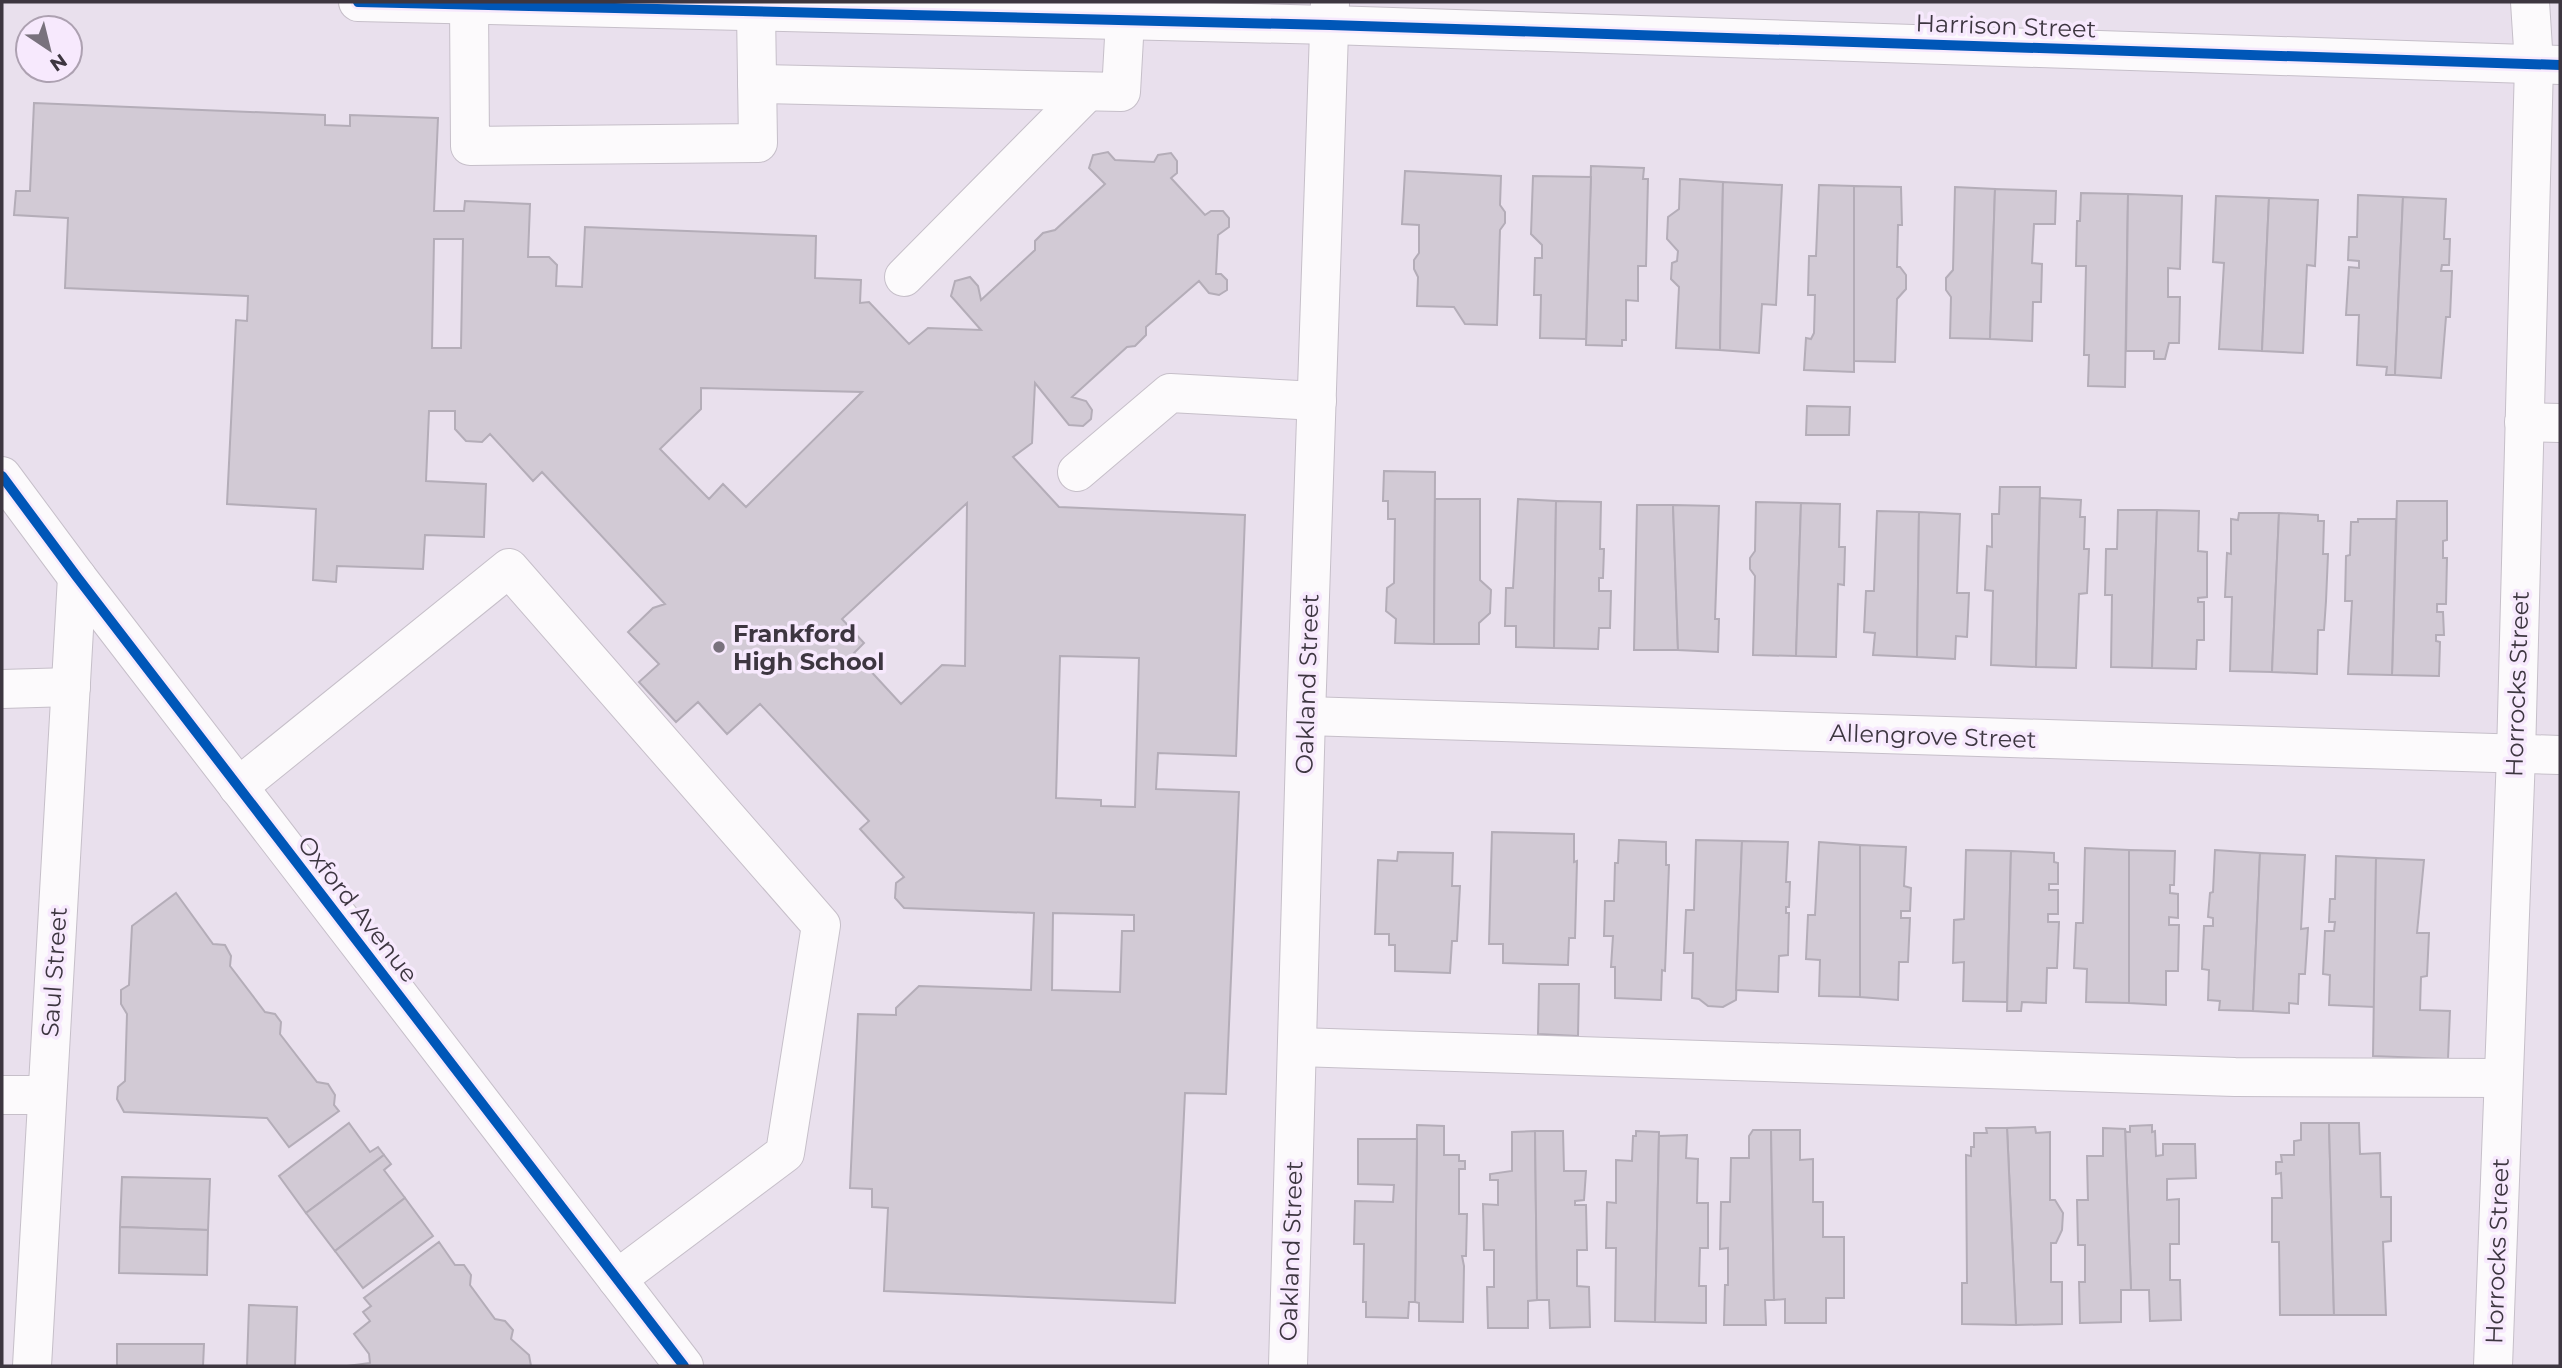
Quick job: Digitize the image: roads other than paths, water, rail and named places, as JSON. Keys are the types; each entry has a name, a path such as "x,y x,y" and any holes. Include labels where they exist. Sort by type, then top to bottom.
{"street":[{"name":"Harrison Street","path":"358,2 1125,20 1330,13 2547,64"},
{"name":"Horrocks Street","path":"2493,1366 2516,755 2542,422 2547,64 2530,2"},
{"path":"469,4 470,146 758,143 756,11"},
{"name":"Oakland Street","path":"1288,1366 1306,716 1330,13"},
{"path":"757,84 1121,92 1125,20"},
{"path":"904,277 1087,92"},
{"path":"1077,472 1170,393 1317,401"},
{"name":"Oxford Avenue","path":"2,476 77,578 684,1366"},
{"path":"238,787 509,568 821,925 785,1153 617,1279"},
{"name":"Saul Street","path":"32,1366 77,578"},
{"path":"2,689 71,687"},
{"name":"Allengrove Street","path":"1306,716 2560,755"},
{"path":"1297,1047 2235,1077 2503,1078"},
{"path":"2,1095 46,1095"}],"place":[{"name":"Frankford High School","path":"719,647"}]}
